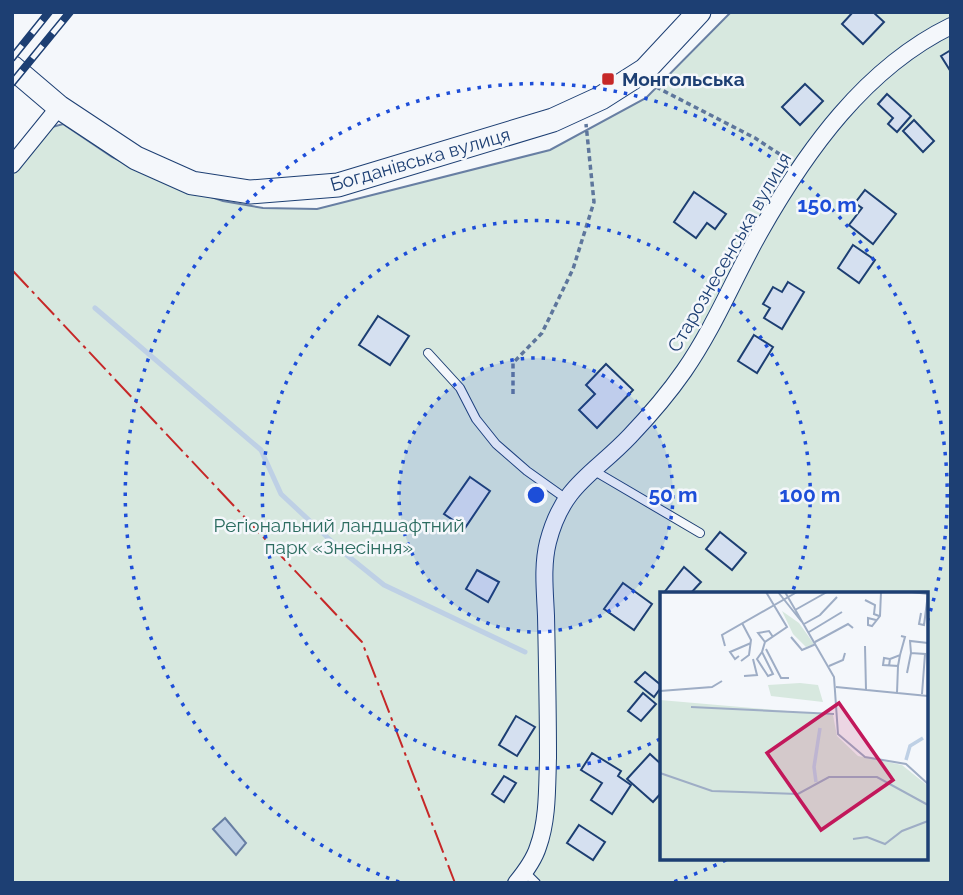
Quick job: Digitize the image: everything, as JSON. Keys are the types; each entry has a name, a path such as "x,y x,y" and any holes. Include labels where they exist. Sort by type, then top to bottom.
{"main road":[{"name":"Богданівська вулиця","path":"12,67 59,107 136,158 192,183 250,192 338,185 553,120 601,99 645,70 699,12"}],"street":[{"name":"Старознесенська вулиця","path":"526,879 539,847 547,797 548,713 544,572 548,543 565,498 591,469 628,438 683,372 706,337 760,232 842,111 877,77 926,39 951,26"},
{"path":"12,165 59,107"}],"lane":[{"path":"428,353 460,387 476,419 496,444 565,498"},
{"path":"591,469 700,533"}],"path":[{"path":"636,76 755,138 801,168"},
{"path":"513,394 513,363 542,333 573,269 594,202 586,123 580,108"}],"green space":[{"name":"Регіональний ландшафтний парк «Знесіння»","path":"731,12 951,12 951,883 12,883 12,171 45,129 63,124 112,157 155,178 223,201 263,208 317,209 550,150 646,98"}],"water":[{"path":"225,818 246,843 236,855 213,829"}],"building":[{"path":"853,12 873,12 884,22 863,44 842,24"},
{"path":"951,50 951,72 941,56"},
{"path":"805,84 823,101 800,125 782,107"},
{"path":"887,94 911,116 897,132 888,124 893,118 878,104"},
{"path":"914,120 934,141 923,152 903,131"},
{"path":"865,190 896,214 873,244 849,225 862,208 855,203"},
{"path":"694,192 726,214 715,229 707,223 696,238 674,222"},
{"path":"853,245 875,260 859,283 838,268"},
{"path":"788,282 804,292 782,329 764,318 770,308 763,304 773,287 782,292"},
{"path":"378,316 409,336 390,365 359,345"},
{"path":"754,335 773,347 757,373 738,361"},
{"path":"606,364 633,390 597,428 579,410 595,394 586,385"},
{"path":"470,477 490,491 465,528 444,514"},
{"path":"720,532 746,553 732,570 706,549"},
{"path":"684,567 701,582 692,592 665,592"},
{"path":"477,570 499,582 488,602 466,589"},
{"path":"623,583 652,604 634,630 604,609"},
{"path":"645,672 660,684 660,689 654,697 635,682"},
{"path":"643,693 656,704 641,721 628,711"},
{"path":"516,716 535,727 517,756 499,745"},
{"path":"592,753 621,771 618,776 631,785 612,814 591,800 602,783 581,770"},
{"path":"650,754 660,763 660,794 653,802 627,779"},
{"path":"504,776 516,783 504,802 492,794"},
{"path":"579,825 605,842 593,860 567,843"}],"waterway":[{"path":"95,308 261,450 281,494 343,552 384,585 525,652"}],"railway":[{"path":"12,58 49,12"},
{"path":"12,83 70,12"}],"power":[{"path":"12,270 362,642 455,883"}],"place":[{"name":"Монгольська","path":"608,79"}]}
